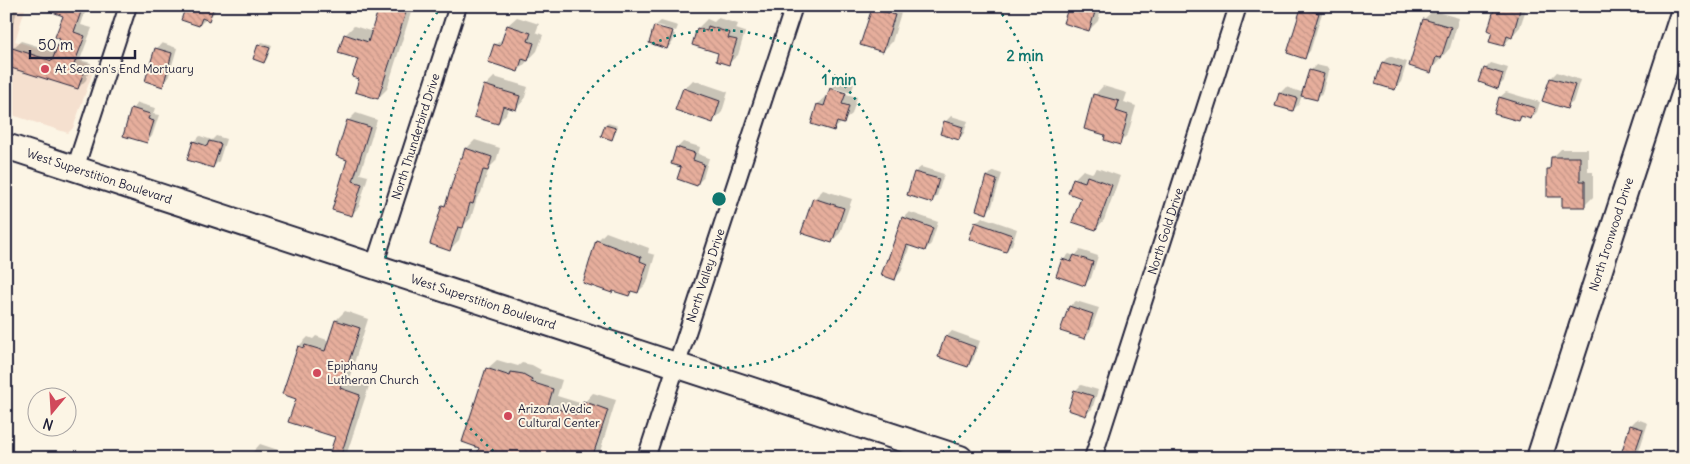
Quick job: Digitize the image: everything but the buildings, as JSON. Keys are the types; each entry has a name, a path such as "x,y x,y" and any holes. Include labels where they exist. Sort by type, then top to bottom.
{"main road":[{"name":"North Ironwood Drive","path":"1539,458 1684,10"},
{"name":"West Superstition Boulevard","path":"6,146 960,458"}],"street":[{"path":"76,169 128,6"},
{"name":"North Thunderbird Drive","path":"374,266 458,6"},
{"name":"North Valley Drive","path":"646,458 794,6"},
{"name":"North Gold Drive","path":"1093,458 1238,6"}],"shaded area":[{"path":"6,6 26,6 15,41 95,66 73,128 68,133 6,113"}],"place":[{"name":"At Season's End Mortuary","path":"45,69"},
{"name":"Epiphany Lutheran Church","path":"317,373"},
{"name":"Arizona Vedic Cultural Center","path":"508,416"}]}
